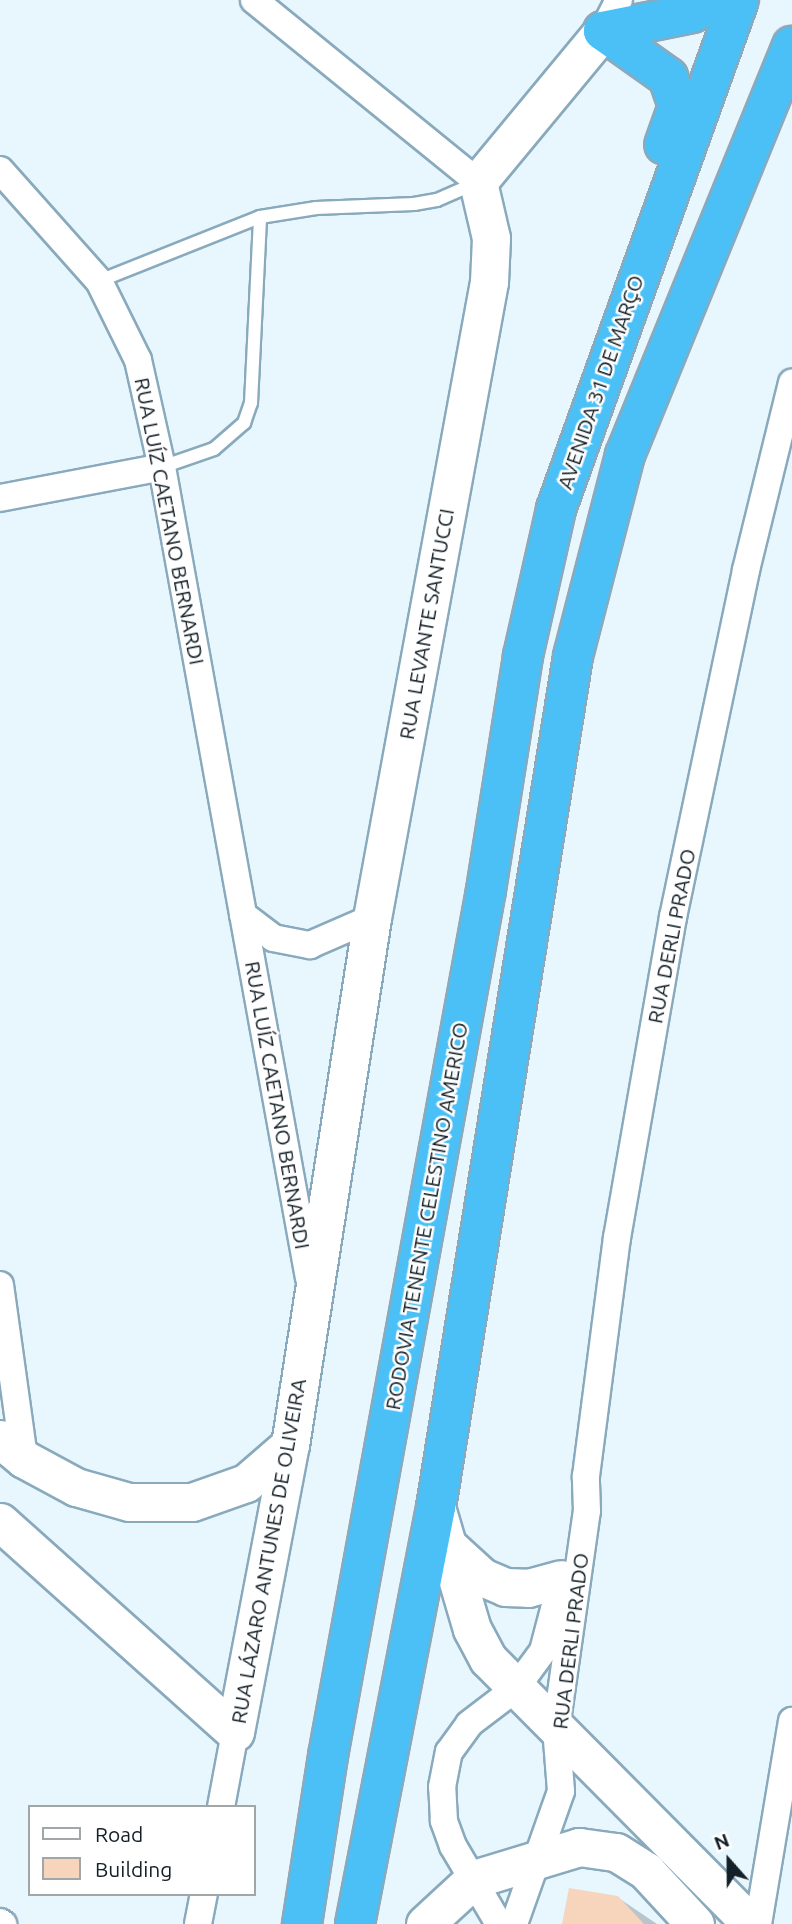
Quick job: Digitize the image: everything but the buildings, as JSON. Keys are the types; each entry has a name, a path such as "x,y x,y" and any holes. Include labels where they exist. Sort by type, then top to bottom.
{"highway":[{"path":"648,248 739,0"},
{"path":"611,15 693,4"},
{"path":"611,15 668,77 678,106 643,208 648,248"},
{"path":"355,1924 436,1507 573,656 625,455 792,46"},
{"name":"AVENIDA 31 DE MARÇO","path":"556,509 648,248"},
{"name":"RODOVIA TENENTE CELESTINO AMERICO","path":"302,1924 328,1756 486,890 523,656 556,509"}],"main road":[{"path":"478,182 611,15"},
{"name":"RUA LEVANTE SANTUCCI","path":"312,1295 372,918 489,282 491,238 478,182"},
{"name":"RUA LÁZARO ANTUNES DE OLIVEIRA","path":"235,1732 290,1445 312,1295"},
{"path":"12,1449 76,1487 129,1503 192,1502 246,1483 290,1445"},
{"path":"436,1507 472,1629 488,1659 514,1689 751,1924"},
{"path":"0,1522 235,1732"},
{"path":"447,1545 482,1577 505,1587 528,1588 561,1579"},
{"path":"425,1924 474,1879 534,1857 579,1847 616,1852 646,1871 695,1924"}],"street":[{"path":"254,0 478,182"},
{"name":"RUA LUÍZ CAETANO BERNARDI","path":"4,178 99,281 138,360 162,467 312,1295"},
{"name":"RUA DERLI PRADO","path":"514,1924 534,1857 551,1826 561,1791 556,1728 587,1511 586,1476 617,1238 673,916 746,570 790,395"},
{"path":"0,498 162,467"},
{"name":"RUA LUÍZ CAETANO BERNARDI","path":"243,915 274,938 310,945 372,918"},
{"path":"0,1285 12,1449"},
{"name":"RUA DERLI PRADO","path":"514,1689 543,1651 561,1579 574,1506 586,1476"},
{"path":"499,1924 444,1821 442,1787 449,1752 469,1724 514,1689"},
{"path":"758,1924 792,1721"},
{"name":"RUA LÁZARO ANTUNES DE OLIVEIRA","path":"221,1805 235,1732"},
{"path":"198,1924 204,1896"}],"lane":[{"path":"99,281 260,217 316,208 414,204 437,200 478,182"},
{"path":"162,467 214,449 244,423 251,402 260,217"}]}
